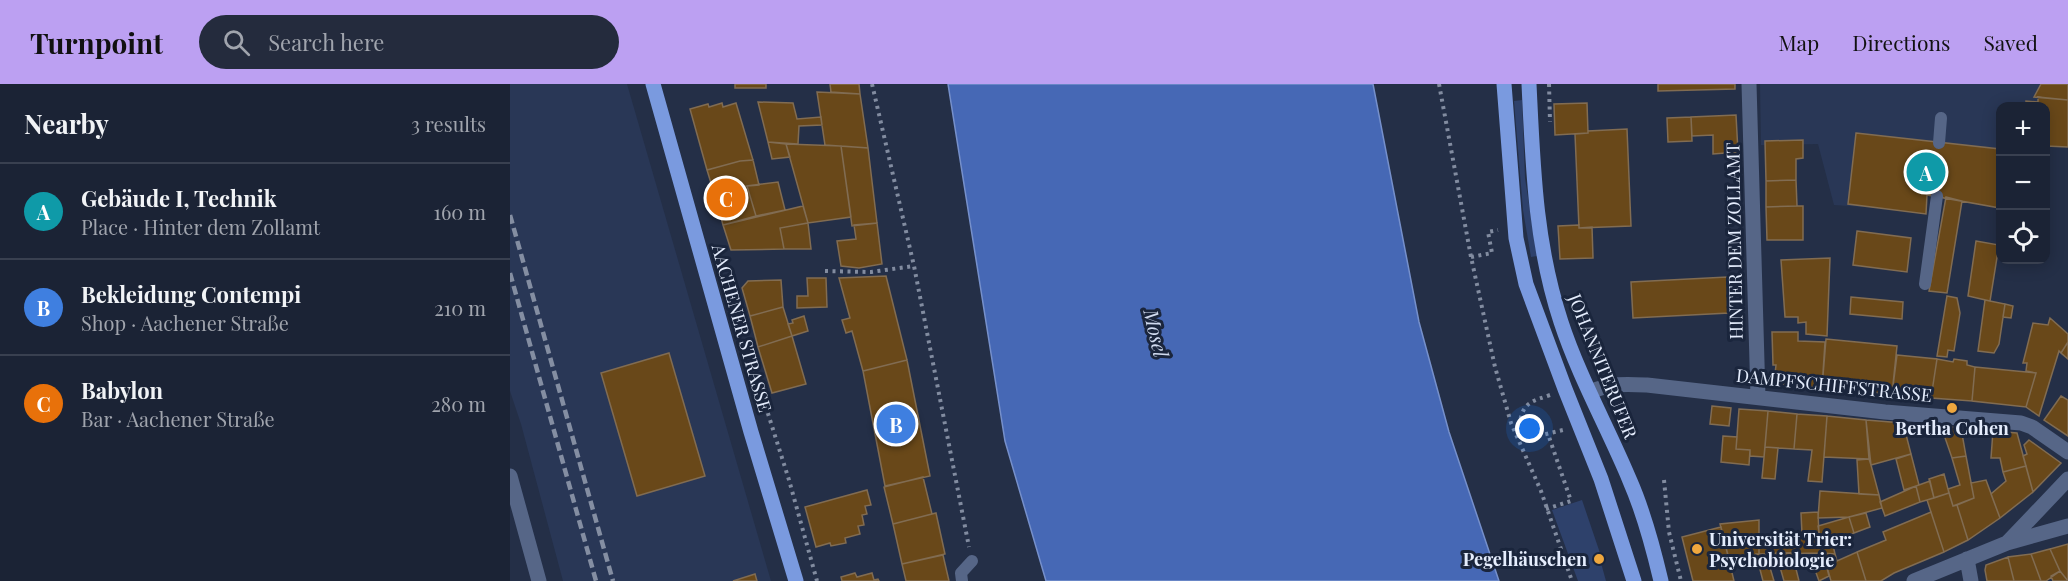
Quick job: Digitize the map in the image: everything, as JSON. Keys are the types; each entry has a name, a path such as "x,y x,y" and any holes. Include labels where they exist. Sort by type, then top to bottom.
{"main road":[{"name":"AACHENER STRASSE","path":"653,84 748,421 796,581"},
{"path":"1504,87 1516,238 1526,284 1573,423 1601,479 1634,581"},
{"name":"JOHANNITERUFER","path":"1529,87 1533,173 1544,260 1562,325 1631,484 1654,552 1661,581"},
{"path":"1573,423 1578,406 1590,392"}],"street":[{"name":"HINTER DEM ZOLLAMT","path":"1749,84 1758,397"},
{"name":"DAMPFSCHIFFSTRASSE","path":"1590,392 1617,384 1885,412 2021,423 2032,427 2068,452"},
{"path":"510,476 539,581"},
{"path":"2007,543 2068,479"},
{"path":"1914,581 2007,543 2068,526"},
{"path":"1967,559 1971,581"}],"lane":[{"path":"1939,143 1941,118"},
{"path":"1924,284 1937,196"},
{"path":"962,581 961,573 972,561"}],"path":[{"path":"872,84 914,266 972,561"},
{"path":"1439,84 1490,348 1511,423 1540,491 1572,581"},
{"path":"1550,84 1551,133"},
{"path":"1471,257 1492,253 1488,232 1501,230"},
{"path":"825,271 870,272 914,266"},
{"path":"751,360 789,480 817,581"},
{"path":"1553,394 1529,402 1521,413 1520,422 1526,431 1538,436 1573,423"},
{"path":"1511,423 1520,422"},
{"path":"1546,509 1571,501 1548,434"},
{"path":"1664,480 1670,532 1681,581"}],"shaded area":[{"path":"510,84 627,84 771,581 563,581 510,391"},
{"path":"1760,84 2068,84 2038,98 2038,102 1996,102 1996,207 1926,195 1924,211 1834,205 1818,144 1761,145"},
{"path":"1522,100 1525,178 1537,256 1531,257 1523,210 1514,101"},
{"path":"1582,500 1601,556 1595,560 1601,563 1606,581 1578,581 1552,510"}],"water":[{"name":"Mosel","path":"948,84 1373,84 1419,322 1449,432 1499,581 1046,581 1005,441"}],"building":[{"path":"735,84 766,84 766,88 735,88"},
{"path":"830,84 859,84 860,94 831,92"},
{"path":"1658,84 1735,84 1735,89 1658,91"},
{"path":"2041,84 2068,84 2068,100 2034,97"},
{"path":"817,92 860,94 868,148 825,145"},
{"path":"2038,97 2068,100 2068,147 2050,146 2050,102 2038,102"},
{"path":"758,102 793,103 797,119 821,117 822,125 799,126 798,144 768,142"},
{"path":"722,103 723,107 736,103 753,160 707,170 690,109"},
{"path":"1587,103 1588,133 1555,135 1554,104"},
{"path":"1736,115 1738,152 1713,154 1713,135 1692,136 1691,117"},
{"path":"1691,117 1692,141 1668,142 1667,118"},
{"path":"1627,129 1631,226 1579,228 1575,134"},
{"path":"1856,133 1996,149 1996,207 1927,195 1926,214 1848,204"},
{"path":"1803,140 1803,158 1796,159 1796,180 1766,181 1765,141"},
{"path":"768,142 786,144 790,157 772,159"},
{"path":"786,144 841,146 851,217 808,223"},
{"path":"841,146 868,148 877,223 852,226"},
{"path":"753,160 759,185 747,186 715,196 707,170"},
{"path":"1796,180 1797,206 1766,207 1766,181"},
{"path":"778,182 785,210 756,216 747,186"},
{"path":"747,186 756,216 723,225 715,196"},
{"path":"1946,197 1962,201 1947,293 1929,291"},
{"path":"803,206 808,223 780,228 784,249 731,250 723,225"},
{"path":"1803,206 1803,240 1767,240 1766,207"},
{"path":"808,223 811,249 784,249 780,228"},
{"path":"877,223 882,264 859,268 841,266 837,241 856,239 854,225"},
{"path":"1579,225 1579,228 1592,227 1593,258 1560,259 1558,226"},
{"path":"1857,231 1911,238 1907,272 1853,265"},
{"path":"1976,241 1996,244 1996,264 1990,301 1968,296"},
{"path":"1830,258 1827,336 1806,334 1806,322 1798,323 1798,317 1785,317 1781,260"},
{"path":"886,276 907,360 863,371 852,331 846,333 842,320 850,318 839,278"},
{"path":"1727,277 1729,313 1633,318 1631,282"},
{"path":"807,278 826,278 827,307 797,308 797,296 808,296"},
{"path":"781,280 783,307 750,316 742,288 748,281"},
{"path":"1947,296 1957,298 1960,313 1954,351 1948,350 1947,357 1937,356"},
{"path":"1851,297 1903,302 1902,319 1850,314"},
{"path":"1985,300 2005,304 1999,344 1994,353 1978,351"},
{"path":"2005,304 2013,306 2011,318 2003,317"},
{"path":"783,307 792,336 758,347 750,316"},
{"path":"804,316 808,331 792,336 788,324"},
{"path":"2050,318 2068,334 2068,342 2061,353 2059,351 2039,416 2026,407 2036,373 2026,371 2027,363 2023,363 2033,323 2048,325"},
{"path":"1772,332 1798,332 1798,341 1825,342 1822,388 1774,383 1776,365 1773,365"},
{"path":"792,336 806,384 772,393 758,347"},
{"path":"1826,339 1897,346 1892,394 1822,388"},
{"path":"2068,342 2068,359 2061,353"},
{"path":"669,353 705,476 637,496 601,373"},
{"path":"1897,355 1937,359 1931,398 1892,394"},
{"path":"1937,359 1953,362 1954,359 1967,361 1967,365 1975,367 1972,401 1931,398"},
{"path":"907,360 930,476 885,486 863,371"},
{"path":"1975,367 2036,373 2026,407 1972,401"},
{"path":"2061,396 2068,400 2068,436 2044,420"},
{"path":"1712,406 1731,408 1729,426 1710,424"},
{"path":"1739,409 1768,411 1764,457 1750,456 1750,450 1736,449"},
{"path":"1768,411 1797,414 1794,449 1765,447"},
{"path":"1797,414 1827,416 1822,482 1808,481 1812,450 1794,449"},
{"path":"1827,416 1866,420 1869,459 1824,457"},
{"path":"1866,420 1903,423 1911,454 1871,465"},
{"path":"1941,426 1961,428 1966,456 1952,458"},
{"path":"1993,431 2017,433 2026,466 2003,472 2000,458 1991,458"},
{"path":"1723,436 1737,437 1736,449 1750,450 1749,465 1721,462"},
{"path":"2029,440 2061,463 2033,492 2023,456 2027,454 2024,445"},
{"path":"1765,447 1778,448 1775,479 1762,478"},
{"path":"1911,454 1919,485 1904,490 1896,459"},
{"path":"1966,456 1974,498 1953,506 1948,489 1960,485 1952,458"},
{"path":"1869,459 1879,495 1859,494 1857,460"},
{"path":"2026,466 2033,492 2000,518 1991,494 2006,481 2003,472"},
{"path":"1944,474 1949,493 1934,498 1929,479"},
{"path":"923,477 932,514 893,524 884,487"},
{"path":"1986,480 2000,518 1968,540 1957,505 1974,498 1971,483"},
{"path":"1930,481 1934,498 1920,502 1916,486"},
{"path":"1916,486 1920,502 1885,516 1880,502"},
{"path":"867,490 871,505 865,506 867,514 862,515 864,525 858,526 860,534 845,538 846,543 831,546 830,543 816,547 805,507"},
{"path":"1820,491 1879,495 1882,508 1849,517 1818,518"},
{"path":"1949,493 1953,506 1957,505 1968,540 1944,552 1927,500"},
{"path":"1818,512 1819,536 1823,553 1759,554 1759,535 1802,534 1801,513"},
{"path":"1931,512 1944,552 1894,573 1881,581 1866,581 1857,552 1886,540 1883,532"},
{"path":"936,513 945,554 902,564 893,524"},
{"path":"1866,513 1870,527 1854,533 1849,517"},
{"path":"1849,517 1854,533 1832,541 1835,554 1823,553 1818,526"},
{"path":"1759,520 1759,554 1729,559 1720,524"},
{"path":"1721,527 1734,581 1693,581 1682,537"},
{"path":"2068,544 2068,581 2060,571 2050,549"},
{"path":"2050,549 2060,571 2046,581 2041,581 2031,554"},
{"path":"1857,552 1866,581 1831,581 1823,553 1835,554 1837,561"},
{"path":"1776,553 1792,553 1799,581 1784,581"},
{"path":"1756,554 1766,554 1774,581 1763,581"},
{"path":"2031,554 2041,581 2014,581 2008,557"},
{"path":"943,555 949,581 906,581 902,564"},
{"path":"2008,557 2014,581 1987,581 1986,565"},
{"path":"1826,564 1829,576 1819,581 1814,567"},
{"path":"2060,571 2068,581 2053,581 2051,576"},
{"path":"855,573 857,577 872,573 874,580 879,581 842,581 841,577"},
{"path":"755,574 757,581 733,581"}],"railway":[{"path":"510,215 613,581"},
{"path":"510,273 596,581"}],"place":[{"name":"Gebäude I, Technik","path":"1926,172"},
{"name":"Babylon","path":"726,198"},
{"name":"Bertha Cohen","path":"1952,408"},
{"name":"Bekleidung Contempi","path":"896,424"},
{"name":"Universität Trier: Psychobiologie","path":"1697,549"},
{"name":"Pegelhäuschen","path":"1599,559"}]}
